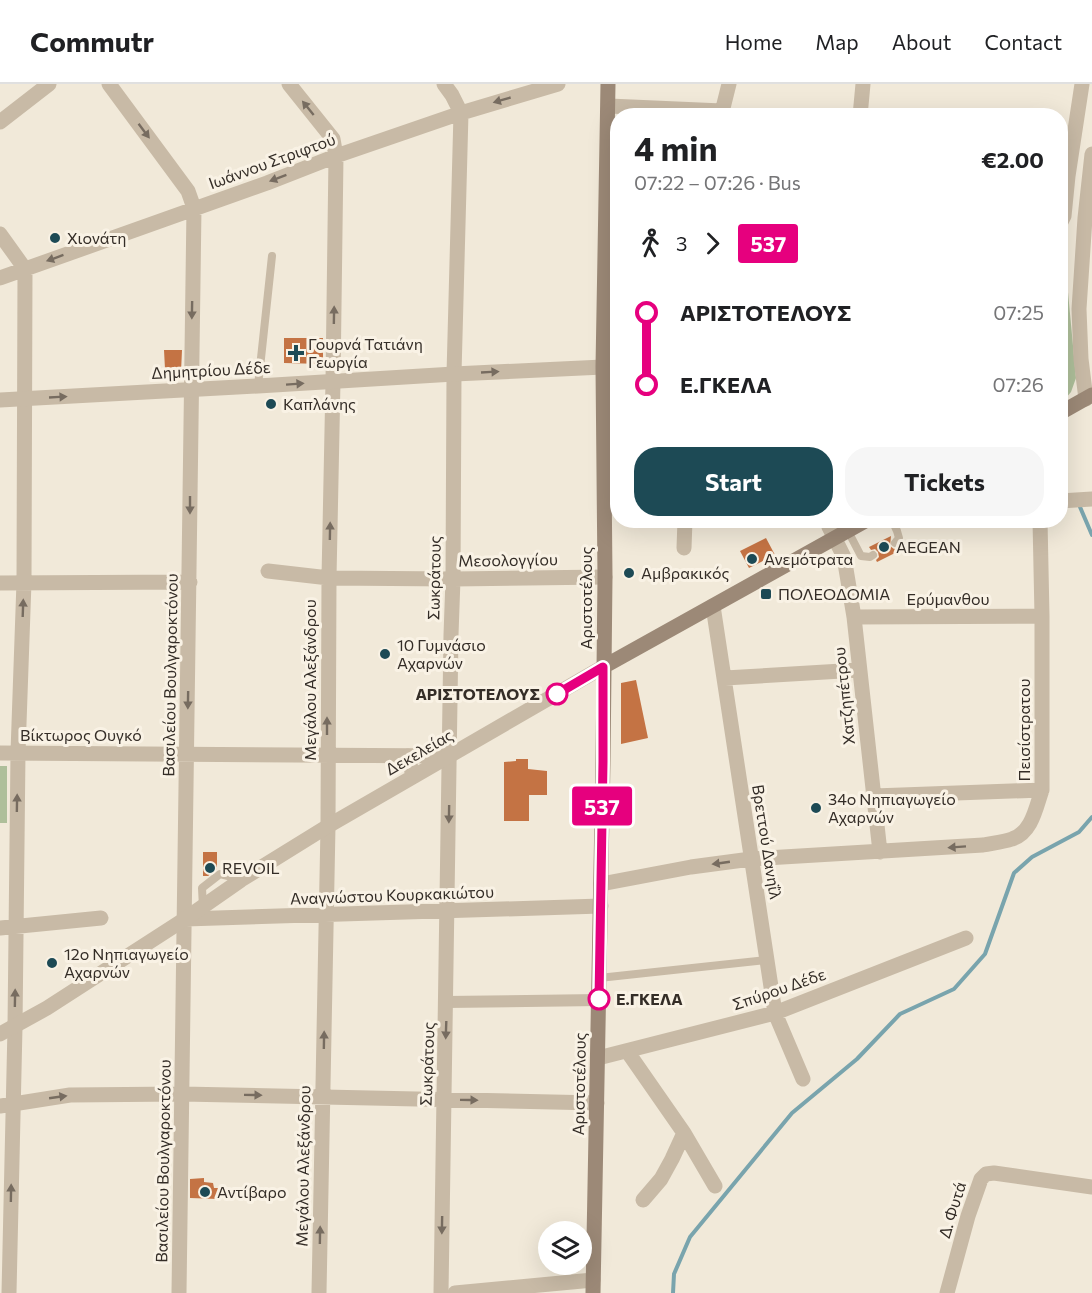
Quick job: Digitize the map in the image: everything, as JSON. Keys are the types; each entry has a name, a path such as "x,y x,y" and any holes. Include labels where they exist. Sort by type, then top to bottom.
{"main road":[{"name":"Αριστοτέλους","path":"608,84 610,236"},
{"path":"1068,409 1089,397"},
{"name":"Αριστοτέλους","path":"593,1287 601,906 603,667 610,402"},
{"name":"Δεκελείας","path":"603,667 853,528"}],"street":[{"path":"0,122 49,84"},
{"name":"Βασιλείου Βουλγαροκτόνου","path":"109,84 188,191 194,208 179,1293"},
{"name":"Μεγάλου Αλεξάνδρου","path":"289,84 333,139 336,156 329,578 328,826 319,1293"},
{"path":"444,84 461,112"},
{"name":"Ιωάννου Στριφτού","path":"0,278 461,112 558,84"},
{"path":"723,108 729,84"},
{"path":"860,108 862,84"},
{"path":"1068,155 1082,84"},
{"path":"609,106 641,108"},
{"name":"Σωκράτους","path":"441,1293 453,579 454,374 461,112"},
{"path":"1089,397 1081,359 1079,309 1084,218 1092,154"},
{"path":"0,234 25,269 24,582 18,752 15,1026 6,1104 9,1293"},
{"name":"Δημητρίου Δέδε","path":"0,400 610,367"},
{"path":"1068,501 1092,500"},
{"path":"684,528 684,548"},
{"name":"Χατζηπέτρου","path":"834,528 841,535 854,617 880,852"},
{"name":"Πεισίστρατου","path":"601,884 691,867 751,859 983,845 1015,838 1026,831 1035,813 1042,790 1040,528"},
{"name":"Μεσολογγίου","path":"268,571 329,578 605,577"},
{"path":"0,583 190,582"},
{"name":"Βρεττού Δανηΐλ","path":"713,606 775,1013 803,1079"},
{"name":"Ερύμανθου","path":"854,617 1042,616"},
{"name":"Δεκελείας","path":"0,1034 47,1008 241,880 328,826 603,667"},
{"path":"725,678 859,670"},
{"name":"Βίκτωρος Ουγκό","path":"0,753 450,756"},
{"path":"408,756 413,776"},
{"path":"874,796 1042,790"},
{"name":"Αναγνώστου Κουρκακιώτου","path":"185,919 601,906"},
{"path":"0,928 101,918"},
{"name":"Σπύρου Δέδε","path":"598,1058 775,1013 966,938"},
{"path":"446,1002 599,1000"},
{"path":"627,1051 684,1133 715,1186"},
{"path":"6,1104 70,1095 182,1094 597,1102"},
{"path":"643,1200 661,1179 684,1133"},
{"name":"Δ. Φυτά","path":"947,1293 968,1216 981,1179 986,1174 994,1173 1092,1187"},
{"path":"455,1293 593,1287"}],"lane":[{"path":"258,386 272,256"},
{"path":"894,543 899,538 896,528"},
{"path":"841,535 861,556 873,555"},
{"path":"186,872 202,888 203,907"},
{"path":"202,888 220,874 241,880"},
{"path":"599,978 767,960"}],"green space":[{"path":"1068,292 1076,378 1068,396"},
{"path":"0,766 7,766 7,823 0,823"}],"building":[{"path":"284,338 323,338 323,364 284,363"},
{"path":"164,350 182,350 181,372 169,372 169,369 165,369"},
{"path":"891,536 890,546 894,549 898,548 899,551 877,562 878,552 869,547"},
{"path":"766,538 775,555 749,568 740,551"},
{"path":"636,680 648,738 621,744 621,683"},
{"path":"516,759 528,759 528,769 547,771 547,795 529,795 529,821 504,821 504,762 516,761"},
{"path":"203,852 217,852 217,869 208,876 203,876"},
{"name":"Αντίβαρο","path":"204,1178 204,1182 213,1183 214,1188 218,1188 218,1199 190,1198 190,1179"}],"waterway":[{"path":"1080,507 1092,535"},
{"path":"673,1293 674,1274 690,1237 792,1113 857,1059 900,1014 954,989 985,954 1014,873 1032,857 1079,832 1092,817"}],"bus line":[{"name":"537","path":"557,694 603,667 599,999"}],"place":[{"name":"Χιονάτη","path":"55,238"},
{"name":"Γουρνά Τατιάνη Γεωργία","path":"296,353"},
{"name":"Καπλάνης","path":"271,404"},
{"name":"AEGEAN","path":"884,547"},
{"name":"Ανεμότρατα","path":"752,559"},
{"name":"Αμβρακικός","path":"629,573"},
{"name":"ΠΟΛΕΟΔΟΜΙΑ","path":"766,594"},
{"name":"10 Γυμνάσιο Αχαρνών","path":"385,654"},
{"name":"ΑΡΙΣΤΟΤΕΛΟΥΣ","path":"557,694"},
{"name":"34o Νηπιαγωγείο Αχαρνών","path":"816,808"},
{"name":"REVOIL","path":"210,868"},
{"name":"12ο Νηπιαγωγείο Αχαρνών","path":"52,963"},
{"name":"Ε.ΓΚΕΛΑ","path":"599,999"},
{"name":"Αντίβαρο","path":"205,1192"}]}
